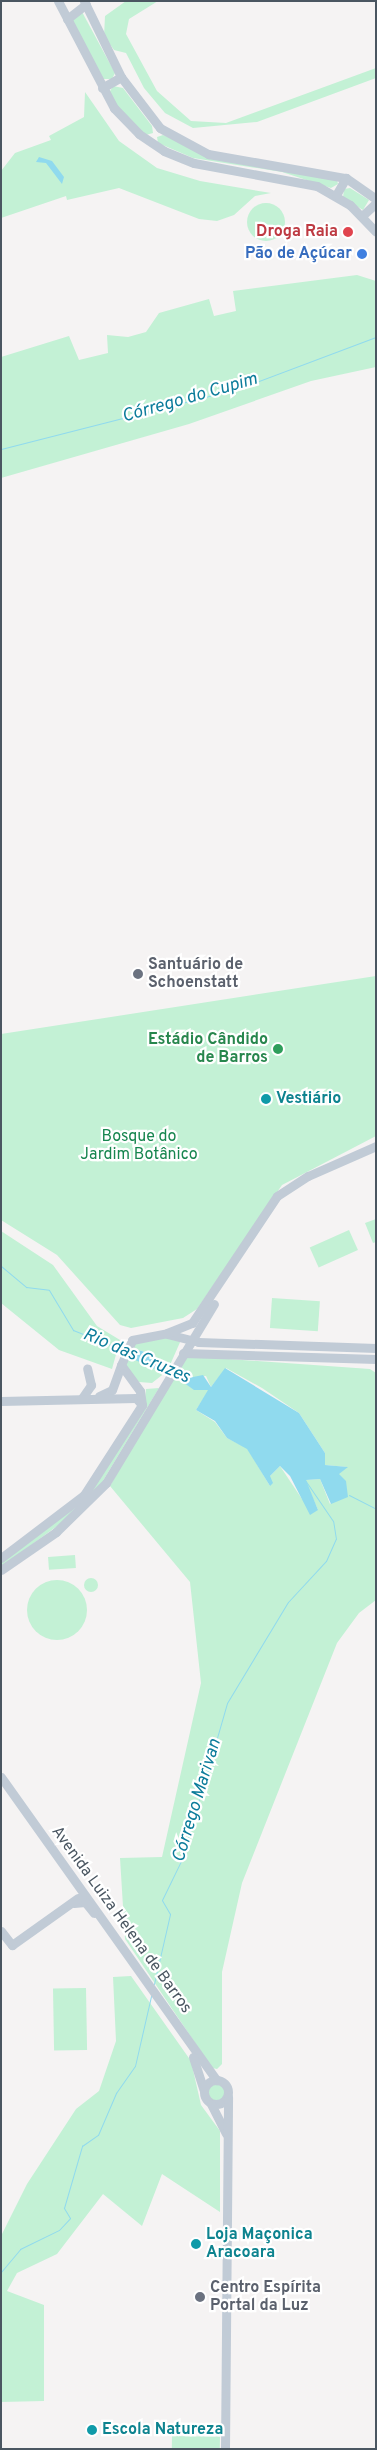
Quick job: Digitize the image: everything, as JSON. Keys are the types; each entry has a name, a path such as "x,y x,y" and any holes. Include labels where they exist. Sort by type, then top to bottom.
{"street":[{"path":"58,1 102,88 124,120 150,142 194,163 298,180 336,195 362,216 376,232"},
{"path":"67,19 85,3 121,77 160,128 208,154 346,178 376,201 362,216"},
{"path":"102,88 121,77"},
{"path":"150,142 160,128"},
{"path":"336,195 346,178"},
{"path":"167,1334 199,1315 277,1196 308,1176 376,1146"},
{"path":"1,1570 56,1532 93,1498 191,1338 282,1199 310,1181 376,1152"},
{"path":"87,1398 107,1395 117,1380 130,1343 136,1337 167,1334 191,1338 198,1342 376,1348"},
{"path":"183,1352 376,1359"},
{"path":"1,1558 84,1495 142,1404 137,1387 122,1362"},
{"path":"87,1398 91,1385 88,1368"},
{"path":"1,1401 136,1398 142,1404"},
{"name":"Avenida Luiza Helena de Barros","path":"1,1777 79,1890 90,1898 135,1968"},
{"path":"1,1931 12,1945 74,1902 79,1890"},
{"name":"Avenida Luiza Helena de Barros","path":"74,1902 89,1905 216,2080"},
{"name":"Avenida Luiza Helena de Barros","path":"160,2004 199,2067 204,2090"},
{"path":"225,2449 228,2097 227,2087 216,2080 204,2090 227,2135"},
{"path":"211,2104 219,2105 228,2097"}],"green space":[{"path":"126,1 158,1 129,19 126,34 157,91 191,121 226,123 376,68 376,78 257,122 193,128 165,113 144,88 126,53 114,50 104,36 105,16"},
{"path":"81,10 115,73 112,79 103,79 71,18"},
{"path":"113,86 123,88 152,126 153,133 146,135 119,109 109,93"},
{"path":"85,92 119,141 157,168 200,181 271,193 255,196 234,215 217,221 199,219 119,188 67,200 66,196 1,218 1,171 15,153 51,140 49,136 84,117"},
{"path":"163,135 213,157 337,180 338,184 331,188 282,172 193,158 158,143 157,137"},
{"path":"350,188 369,200 363,210 343,198 344,189"},
{"path":"266,203 279,209 285,222 279,235 266,241 253,235 247,222 253,209"},
{"path":"357,275 376,281 376,367 311,381 189,424 1,478 1,357 69,336 79,360 108,353 107,335 128,337 146,332 159,313 209,299 214,316 236,311 233,291"},
{"name":"Bosque do Jardim Botânico","path":"376,976 376,1136 282,1185 197,1309 183,1318 131,1328 120,1325 57,1255 1,1220 1,1034"},
{"path":"376,1219 376,1242 373,1243 365,1223"},
{"path":"349,1230 358,1250 319,1268 310,1247"},
{"path":"1,1231 53,1265 97,1326 120,1340 112,1369 59,1350 1,1303"},
{"path":"272,1298 320,1301 318,1331 270,1328"},
{"path":"157,1335 181,1340 170,1365 142,1351 129,1349 132,1341"},
{"path":"127,1354 159,1371 166,1372 152,1383 139,1382 126,1369"},
{"path":"187,1356 370,1369 376,1373 376,1600 359,1613 337,1643 242,1883 222,1972 222,2064 217,2069 212,2068 125,1939 120,1858 162,1857 201,1683 190,1582 110,1486 173,1375 192,1388 209,1390 196,1410 215,1422 227,1438 247,1448 270,1486 270,1476 280,1466 302,1499 318,1510 305,1480 320,1479 330,1504 345,1490 338,1473 347,1467 325,1465 325,1453 299,1413 262,1388 226,1368 211,1387 206,1376 188,1378 176,1370"},
{"path":"159,1388 101,1484 71,1516 1,1567 1,1562 83,1499 144,1407 146,1389"},
{"path":"75,1555 76,1568 49,1570 48,1557"},
{"path":"88,1578 94,1578 98,1585 94,1592 88,1592 84,1588 84,1582"},
{"path":"57,1580 74,1585 82,1593 87,1610 82,1627 74,1635 57,1640 40,1635 32,1627 27,1610 32,1593 40,1585"},
{"path":"131,1976 191,2061 201,2105 220,2131 220,2212 162,2174 142,2226 103,2194 57,2254 17,2273 7,2291 44,2305 44,2401 1,2402 1,2236 27,2184 76,2109 99,2091 116,2041 113,1977"},
{"path":"86,1988 87,2050 54,2051 53,1989"},
{"path":"212,2083 220,2083 225,2088 223,2099 212,2101 207,2096 207,2088"},
{"path":"172,2436 220,2437 220,2449 172,2449"}],"water":[{"path":"39,157 52,161 64,177 62,184 46,163 36,162"},
{"path":"129,1349 142,1351 170,1365 166,1372 159,1371 131,1358"},
{"path":"225,1368 299,1413 325,1453 325,1465 348,1467 339,1474 346,1481 348,1497 331,1504 320,1479 306,1480 318,1510 310,1515 290,1476 280,1466 270,1476 273,1483 270,1486 247,1449 227,1438 215,1421 196,1410 208,1390 194,1390 173,1375 176,1370 188,1378 203,1375 211,1387"}],"waterway":[{"name":"Córrego do Cupim","path":"1,449 240,388 376,337"},
{"name":"Rio das Cruzes","path":"1,1266 26,1287 49,1290 73,1330 123,1350"},
{"name":"Córrego Marivan","path":"154,1984 170,1914 162,1900 182,1859 227,1703 288,1602 326,1561 336,1539 333,1521 305,1480"},
{"path":"349,1495 376,1509"},
{"name":"Córrego Marivan","path":"1,2272 20,2249 59,2230 70,2218 64,2208 82,2146 98,2135 116,2093 135,2066 151,1996"}],"place":[{"name":"Droga Raia","path":"348,232"},
{"name":"Pão de Açúcar","path":"362,254"},
{"name":"Santuário de Schoenstatt","path":"138,974"},
{"name":"Estádio Cândido de Barros","path":"278,1049"},
{"name":"Vestiário","path":"266,1099"},
{"name":"Loja Maçonica Aracoara","path":"196,2244"},
{"name":"Centro Espírita Portal da Luz","path":"200,2297"},
{"name":"Escola Natureza","path":"92,2430"}]}
